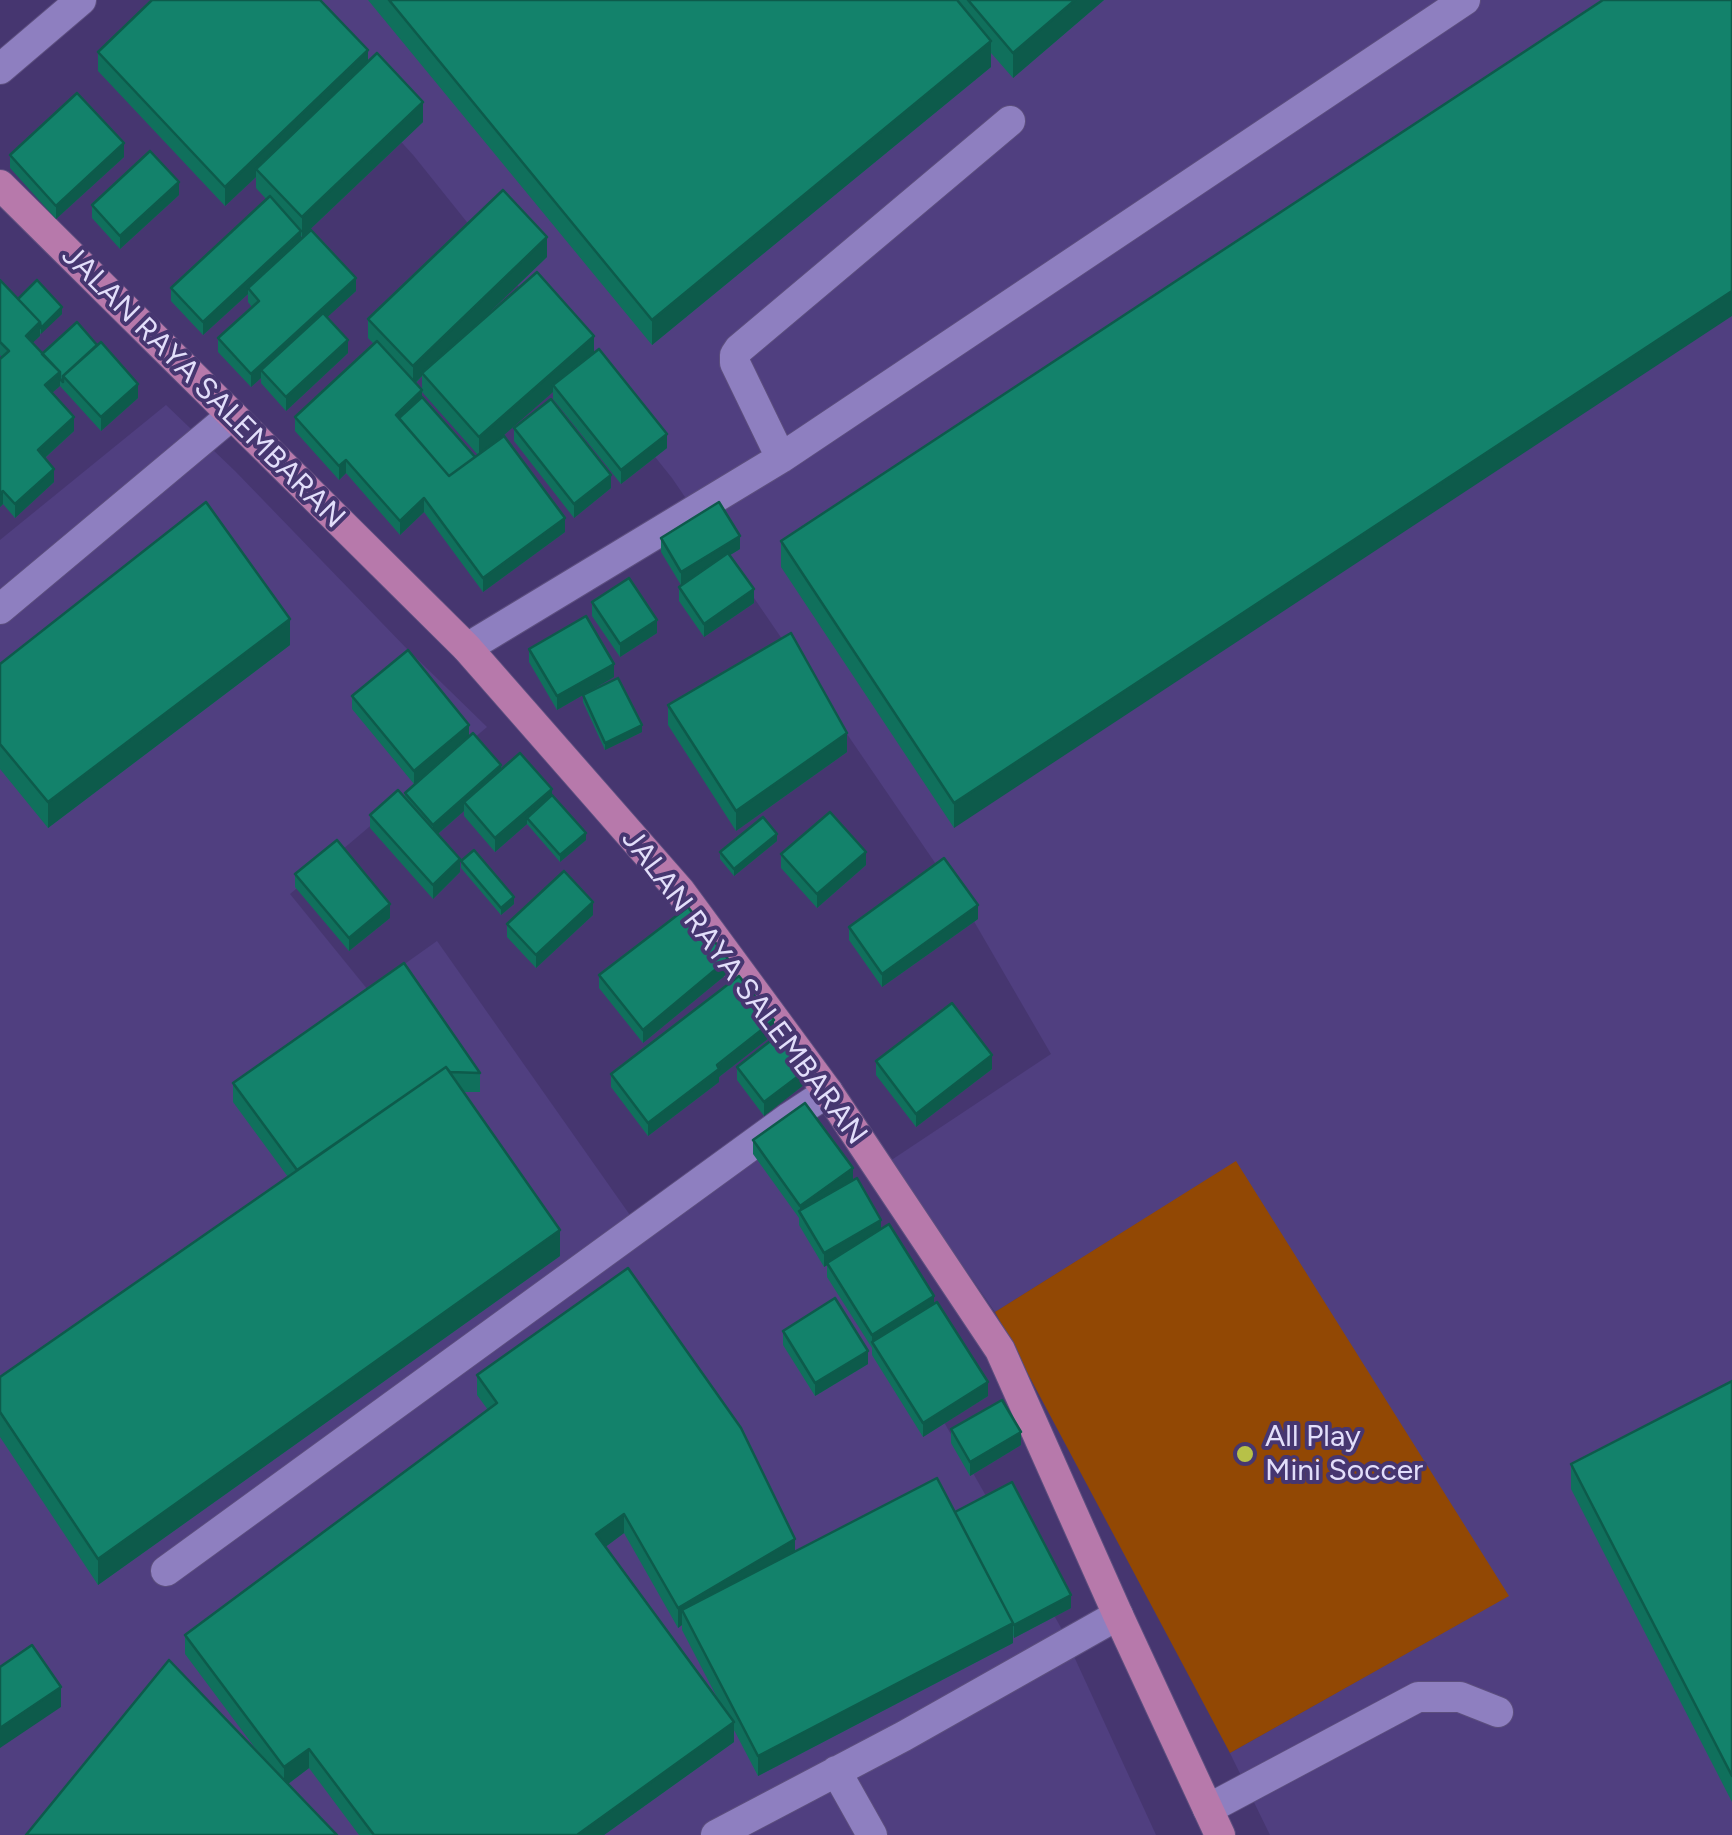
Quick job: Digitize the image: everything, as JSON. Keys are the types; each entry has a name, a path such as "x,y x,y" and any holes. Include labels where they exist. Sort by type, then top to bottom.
{"main road":[{"name":"JALAN RAYA SALEMBARAN","path":"0,185 467,648 680,891 828,1092 1000,1350 1214,1822"}],"lane":[{"path":"0,69 81,0"},
{"path":"467,648 781,458 1465,0"},
{"path":"781,458 735,363 735,355 1010,121"},
{"path":"0,609 232,415"},
{"path":"166,1570 828,1092"},
{"path":"716,1835 904,1736 1118,1615"},
{"path":"1214,1822 1418,1697 1460,1697 1498,1712"},
{"path":"836,1771 872,1835"}],"shaded area":[{"path":"273,0 1732,0 1732,1835 1270,1835 1230,1753 1508,1596 1236,1162 995,1312 890,1161 1051,1054 968,911 672,478 414,156"},
{"path":"166,405 487,727 290,894 368,990 437,941 632,1218 768,1113 1060,1626 1156,1835 0,1835 0,540"},
{"name":"All Play Mini Soccer","path":"1236,1161 1509,1596 1230,1753 995,1312"}],"building":[{"path":"152,0 320,0 368,50 225,187 98,52"},
{"path":"389,0 957,0 991,41 652,320"},
{"path":"968,0 1075,0 1013,53"},
{"path":"1603,0 1732,0 1732,291 954,803 781,541"},
{"path":"377,53 423,102 302,217 256,169"},
{"path":"77,93 124,143 56,206 10,155"},
{"path":"150,151 179,182 120,236 92,205"},
{"path":"503,190 547,237 413,366 368,319"},
{"path":"270,196 301,231 203,322 171,288"},
{"path":"311,230 356,278 251,374 218,338 259,301 248,288"},
{"path":"537,272 594,336 479,437 422,373"},
{"path":"0,280 40,322 26,336 60,372 45,385 74,417 38,450 54,469 15,504 3,491 0,494 0,359 9,351 0,342"},
{"path":"37,280 62,307 41,328 18,299"},
{"path":"323,313 348,340 286,397 261,370"},
{"path":"77,322 97,345 63,376 63,382 60,372 42,354"},
{"path":"377,341 422,390 396,415 449,476 504,436 565,518 483,578 424,498 400,521 346,460 339,466 295,417"},
{"path":"101,342 138,384 101,417 63,376"},
{"path":"599,349 667,434 621,470 553,385"},
{"path":"422,397 475,457 449,476 399,418"},
{"path":"551,399 611,475 574,504 514,428"},
{"path":"206,502 290,619 48,802 0,744 0,664"},
{"path":"719,502 740,536 681,572 661,538"},
{"path":"728,553 754,589 704,624 679,587"},
{"path":"629,578 657,620 620,644 592,602"},
{"path":"586,616 614,664 557,696 529,649"},
{"path":"791,633 847,733 736,811 668,705"},
{"path":"408,650 469,725 414,771 352,696"},
{"path":"618,678 642,725 605,743 583,695"},
{"path":"473,733 501,765 433,825 405,793"},
{"path":"520,753 552,789 495,838 464,802"},
{"path":"398,790 460,859 433,885 370,815"},
{"path":"552,795 586,833 560,855 527,818"},
{"path":"830,812 866,852 817,894 781,854"},
{"path":"763,817 777,834 734,869 720,852"},
{"path":"337,840 390,904 349,938 295,874"},
{"path":"474,850 514,897 501,908 461,861"},
{"path":"944,858 978,905 882,974 849,927"},
{"path":"564,871 593,902 536,955 507,924"},
{"path":"688,907 728,959 643,1030 599,975"},
{"path":"404,963 480,1073 450,1072 446,1067 297,1170 233,1083"},
{"path":"739,976 774,1020 717,1065 719,1069 648,1123 611,1074"},
{"path":"952,1003 992,1055 916,1114 876,1061"},
{"path":"778,1035 805,1071 764,1102 737,1067"},
{"path":"446,1067 560,1230 98,1559 0,1412 0,1377"},
{"path":"805,1103 853,1168 800,1206 753,1140"},
{"path":"857,1178 881,1220 824,1253 799,1211"},
{"path":"889,1224 934,1296 872,1335 827,1263"},
{"path":"628,1268 741,1428 795,1539 678,1608 624,1514 596,1534 734,1722 577,1835 374,1835 309,1749 284,1767 185,1635 497,1403 477,1375"},
{"path":"835,1298 868,1351 815,1383 783,1331"},
{"path":"937,1302 988,1382 923,1423 872,1342"},
{"path":"1732,1381 1732,1776 1571,1464"},
{"path":"1002,1400 1021,1432 970,1462 951,1429"},
{"path":"937,1478 1013,1623 758,1756 682,1610"},
{"path":"1012,1482 1071,1595 1014,1625 955,1512"},
{"path":"32,1645 61,1687 0,1728 0,1667"},
{"path":"169,1660 337,1835 26,1835"}],"place":[{"name":"All Play Mini Soccer","path":"1245,1454"}]}
